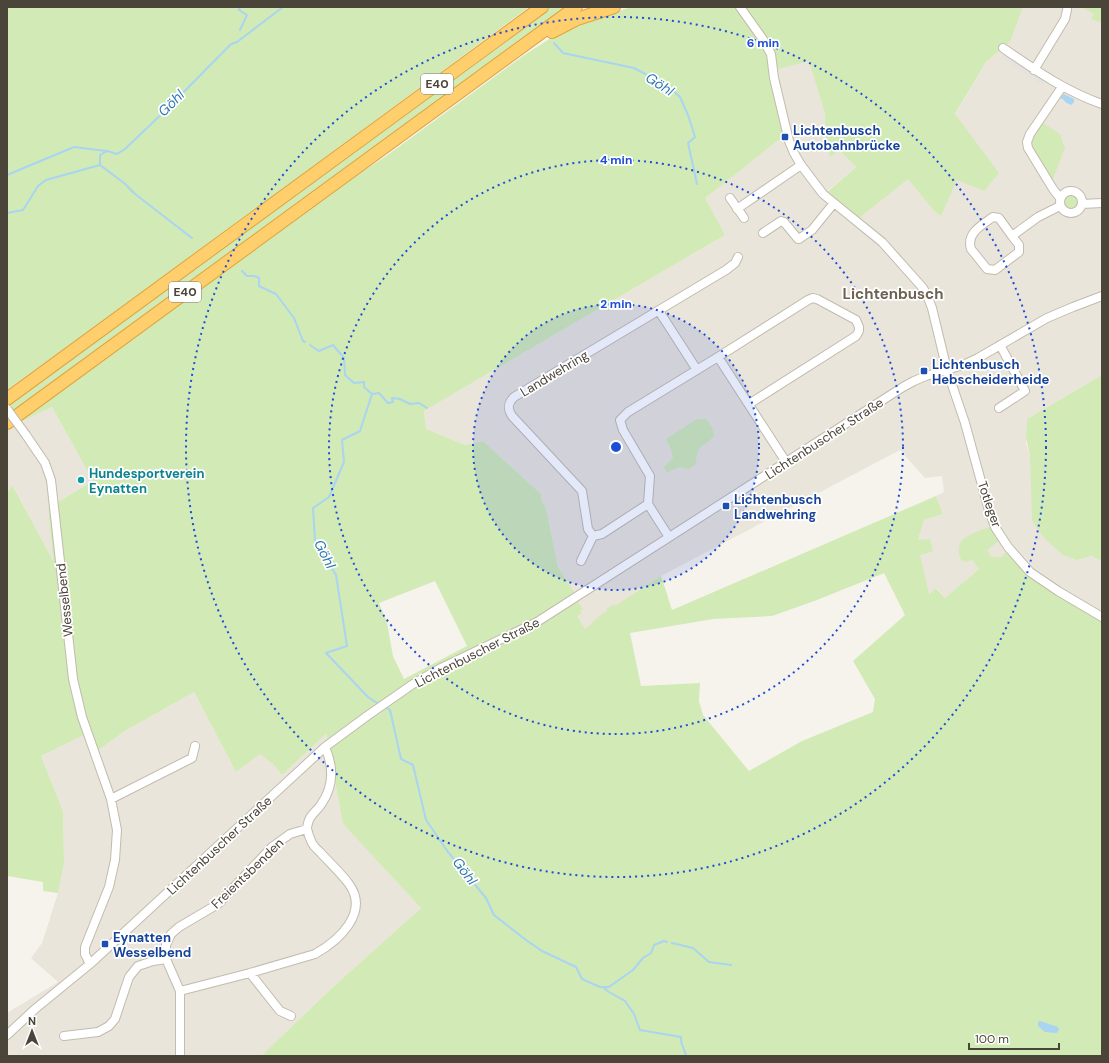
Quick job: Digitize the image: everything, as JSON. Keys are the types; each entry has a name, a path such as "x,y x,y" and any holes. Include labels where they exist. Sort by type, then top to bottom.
{"highway":[{"name":"E40","path":"7,399 534,11 542,7"},
{"name":"E40","path":"7,423 576,7"},
{"path":"524,45 542,38 577,19 614,7"}],"street":[{"name":"Totleger","path":"740,7 762,38 771,54 774,78 789,141 800,165 818,188 882,242 923,288 927,295 932,308 947,370 965,423 995,527 1012,552 1030,572 1058,591 1102,617"},
{"path":"1034,70 1065,19 1067,10"},
{"path":"1003,48 1034,70 1062,87 1102,104"},
{"path":"1012,236 1060,202 1064,192 1072,190 1075,191 1081,196 1082,204 1078,210 1071,213 1064,212 1060,202 1028,148 1030,134 1062,87"},
{"path":"737,209 800,165"},
{"path":"730,198 744,218"},
{"path":"763,233 781,221 784,222 799,239 812,230 834,203"},
{"path":"1082,204 1102,203"},
{"path":"993,217 999,218 1012,236 1019,245 1019,252 995,270 987,269 970,246 970,241 974,230 993,217"},
{"name":"Landwehring","path":"593,536 588,529 582,491 512,416 508,406 510,401 514,397 726,270 735,263 738,257"},
{"name":"Lichtenbuscher Straße","path":"7,1035 35,1009 90,964 325,747 412,684 441,668 537,622 903,387 926,376 963,365 1047,318 1102,296"},
{"path":"669,537 648,504 650,476 623,430 620,420 628,412 718,358 808,300 813,298 817,299 856,320 859,331 856,336 749,404"},
{"path":"659,311 697,370"},
{"path":"999,408 1025,391 1000,345"},
{"path":"718,358 786,462"},
{"name":"Wesselbend","path":"7,409 45,463 51,480 73,679 82,717 111,798 117,830 115,860 109,887 85,947 85,954 90,964"},
{"path":"581,562 593,536 602,534 648,504"},
{"path":"111,798 192,758 195,746"},
{"path":"180,991 250,974 315,954 341,934 352,920 356,905 354,894 349,884 312,844 307,829 309,819 322,803 329,789 331,772 329,758 325,747"},
{"name":"Freientsbenden","path":"166,958 166,945 171,934 179,927 218,904 272,847 290,834 307,829"},
{"path":"64,1036 98,1032 109,1026 114,1019 129,977 138,966 166,958 180,991 180,1056"},
{"path":"250,974 280,1011 291,1016"}],"shaded area":[{"path":"1023,7 1102,7 1102,375 1027,419 1026,443 1077,560 1092,556 1102,562 1102,619 1058,592 1046,588 1027,574 1008,551 1001,557 992,557 986,550 991,546 973,533 959,544 979,569 945,598 937,588 928,594 913,557 924,520 943,514 936,496 944,492 942,476 925,478 900,450 661,576 668,597 645,586 631,596 586,635 564,600 575,593 558,567 546,508 542,501 541,494 483,441 465,445 426,429 424,411 725,235 704,198 785,135 769,71 809,60 825,114 827,151 839,150 856,167 826,192 858,219 908,178 934,211 941,216 955,115 986,62 1010,42"},
{"path":"1005,52 1046,80 1042,86 1001,57"},
{"path":"52,407 93,481 48,508 53,562 14,487 7,492 7,431 25,419"},
{"path":"194,692 236,772 260,753 273,764 282,775 326,734 343,824 421,908 333,987 261,1056 7,1056 7,1013 58,982 31,958 42,943 58,893 64,864 63,811 41,756 86,734 93,754 125,731"}],"green space":[{"path":"7,7 529,7 7,390"},
{"path":"550,7 569,7 7,419 7,403"},
{"path":"631,7 1023,7 1010,42 986,62 955,114 999,173 984,191 957,180 941,216 934,211 908,179 858,219 826,193 856,167 839,150 830,157 826,146 825,114 809,61 770,71 785,135 705,198 725,235 424,411 426,429 465,445 483,441 541,494 542,501 546,508 558,567 575,593 564,600 569,607 578,602 583,609 580,611 582,613 577,616 585,629 607,611 606,609 614,604 615,606 661,576 672,610 936,496 943,514 924,520 918,540 930,539 933,551 920,555 929,594 936,588 945,598 979,569 972,560 966,562 961,560 959,552 960,543 976,532 992,527 1000,540 987,550 992,557 1001,557 1008,550 1027,574 1046,588 1058,592 1102,619 1102,1056 261,1056 333,987 421,908 343,824 326,734 282,775 273,764 260,754 236,772 194,692 125,731 93,754 86,734 41,756 63,811 64,864 58,893 43,891 43,882 7,876 7,492 13,486 53,561 48,508 93,481 52,407 22,420 354,177 385,157 523,56 551,38 582,24","holes":["884,573 905,615 853,661 875,699 873,712 802,741 749,771 703,715 699,701 700,683 641,686 630,633 713,619 772,616","435,581 467,646 404,679 393,656 387,623 379,603"]},
{"path":"1081,7 1102,7 1102,23 1091,19 1094,14"},
{"path":"1043,123 1060,134 1065,148 1052,181 1032,145 1033,137"},
{"path":"1070,193 1076,196 1079,202 1076,208 1070,211 1064,208 1061,202 1064,196"},
{"path":"1102,375 1102,562 1092,556 1077,560 1063,555 1044,538 1032,521 1030,455 1026,438 1027,419"},
{"path":"697,419 706,419 712,427 714,436 699,449 696,464 689,469 679,467 667,473 664,467 673,458 671,449 666,439"}],"water":[{"path":"1064,94 1074,99 1074,102 1071,105 1060,98"},
{"path":"1040,1021 1058,1027 1059,1029 1057,1033 1045,1032 1038,1026 1038,1022"}],"waterway":[{"name":"Göhl","path":"240,7 239,10 247,15 240,30"},
{"name":"Göhl","path":"100,165 100,155 107,151 117,154 125,149 231,44 237,42 283,7"},
{"name":"Göhl","path":"554,43 563,53 634,68 668,86 680,97 695,137 688,143 697,184"},
{"name":"Göhl","path":"7,175 74,147 106,151"},
{"name":"Göhl","path":"100,165 192,238"},
{"name":"Göhl","path":"7,213 23,210 38,186 46,180 100,165"},
{"name":"Göhl","path":"242,271 247,276 259,278 259,286 276,294 294,318 303,341 305,342"},
{"name":"Göhl","path":"310,345 319,351 333,345 344,358 345,375 354,383 364,382 364,387 372,394 360,431 342,440 344,462 329,497 313,508 315,541 336,575 347,646 326,653 368,697 377,703"},
{"path":"372,394 379,393 388,403 393,402 392,398 400,399 410,404 419,403 427,408"},
{"name":"Göhl","path":"387,708 390,710 401,759 413,765 426,820 448,852 486,898 494,915 542,951 576,967 582,979 600,987 609,987 633,970 643,958 651,953 654,945 664,941 667,942"},
{"name":"Göhl","path":"672,943 693,948 709,962 731,965"},
{"name":"Göhl","path":"603,987 625,1001 634,1014 640,1030 681,1037 681,1042 686,1056"}],"place":[{"name":"Lichtenbusch Autobahnbrücke","path":"785,137"},
{"name":"Lichtenbusch Hebscheiderheide","path":"924,371"},
{"name":"Hundesportverein Eynatten","path":"81,480"},
{"name":"Lichtenbusch Landwehring","path":"726,506"},
{"name":"Eynatten Wesselbend","path":"105,944"}],"district":[{"name":"Lichtenbusch","path":"893,294"}]}
